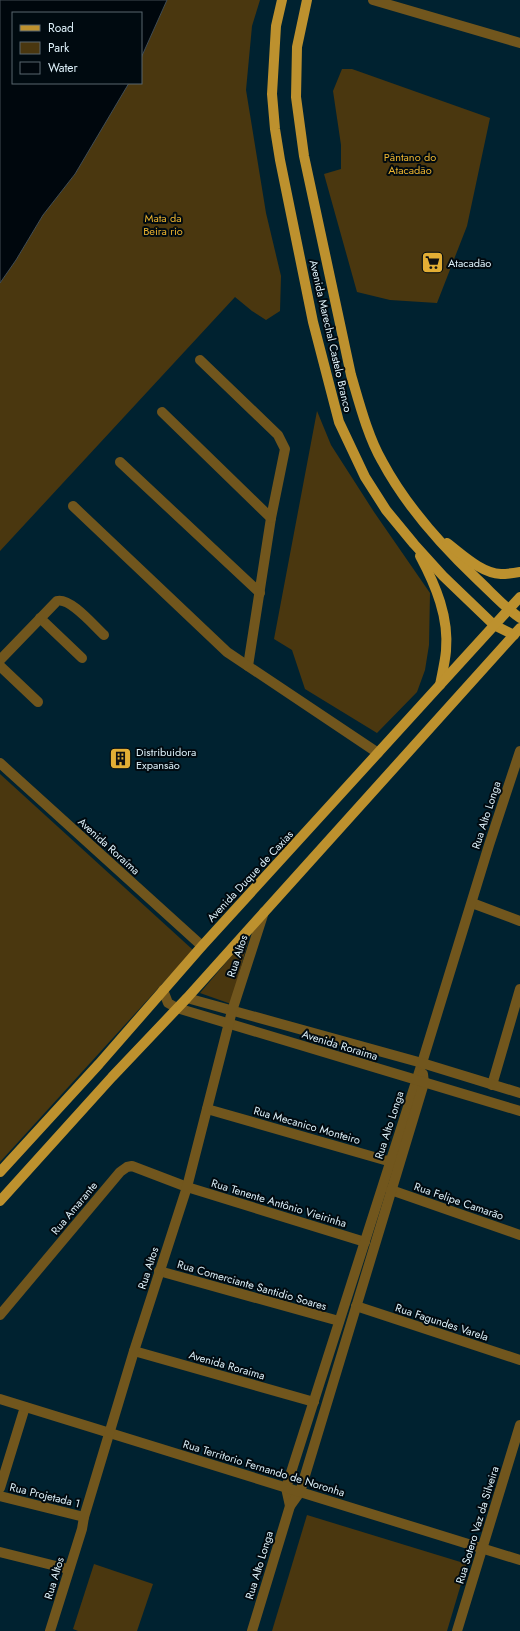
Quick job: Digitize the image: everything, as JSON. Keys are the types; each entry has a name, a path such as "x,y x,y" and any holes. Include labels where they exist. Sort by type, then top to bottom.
{"main road":[{"name":"Avenida Marechal Castelo Branco","path":"282,0 276,26 272,94 275,129 313,322 326,378 339,422 366,477 386,510 414,544 443,576 494,625 518,633"},
{"name":"Avenida Marechal Castelo Branco","path":"307,0 297,47 296,97 304,156 351,375 361,410 381,460 396,485 430,531 448,551 508,610 520,618"},
{"path":"430,531 475,564 486,570 500,574 520,572"},
{"path":"414,544 438,593 444,615 447,632 446,652 440,685"},
{"name":"Avenida Duque de Caxias","path":"0,1172 99,1064 202,946 520,597"},
{"path":"0,1201 106,1083 187,998 264,911 518,633"}],"street":[{"path":"373,0 390,2 520,43"},
{"path":"200,360 278,435 283,442 285,449 271,518 248,666"},
{"path":"162,412 271,518"},
{"path":"120,462 260,593"},
{"path":"73,506 216,642 248,666 378,754"},
{"path":"0,660 57,601 62,600 69,602 104,635"},
{"path":"40,618 82,658"},
{"path":"0,666 38,702"},
{"name":"Rua Alto Longa","path":"422,1063 489,845 520,751"},
{"name":"Avenida Roraíma","path":"0,763 202,946"},
{"path":"472,903 520,921"},
{"name":"Rua Altos","path":"50,1631 68,1569 82,1529 84,1517 134,1351 187,1188 230,1024 232,1011 264,911"},
{"path":"492,1085 520,989"},
{"path":"163,990 168,1003 177,1008"},
{"name":"Avenida Roraima","path":"187,998 422,1063 520,1093"},
{"name":"Avenida Roraima","path":"177,1008 520,1111"},
{"path":"420,1082 422,1063"},
{"name":"Rua Alto Longa","path":"290,1506 286,1488 364,1242 395,1163 420,1082"},
{"name":"Rua Mecanico Monteiro","path":"207,1109 395,1163"},
{"name":"Rua Alto Longa","path":"252,1631 290,1506 300,1492 391,1190 395,1163"},
{"name":"Rua Amarante","path":"0,1315 124,1168 132,1166 187,1188"},
{"name":"Rua Tenente Antônio Vieirinha","path":"187,1188 364,1242"},
{"name":"Rua Felipe Camarão","path":"391,1190 520,1235"},
{"name":"Rua Comerciante Santidio Soares","path":"159,1271 339,1321"},
{"name":"Rua Fagundes Varela","path":"356,1306 520,1360"},
{"name":"Avenida Roraima","path":"134,1351 314,1402"},
{"name":"Rua Territorio Fernando de Noronha","path":"0,1399 520,1560"},
{"path":"0,1488 25,1407"},
{"name":"Rua Sotero Vaz da Silveira","path":"457,1631 520,1425"},
{"name":"Rua Projetada 1","path":"0,1496 84,1517"},
{"path":"0,1552 68,1569"}],"green space":[{"name":"Mata da Beira rio","path":"167,0 260,0 252,26 246,90 266,213 281,276 280,311 266,320 235,297 0,551 0,283 16,260 43,215 75,174 128,84 142,84 142,56"},
{"name":"Pântano do Atacadão","path":"342,69 352,69 490,118 467,226 437,303 390,300 357,292 324,174 341,169 341,145 333,91"},
{"path":"317,411 331,445 374,512 430,593 429,645 425,670 417,692 377,733 305,689 292,650 274,639"},
{"path":"0,774 193,950 0,1162"},
{"path":"250,934 231,1004 200,993"},
{"path":"307,1515 467,1564 447,1631 272,1631"},
{"path":"94,1564 153,1584 137,1631 78,1631 73,1629"}],"water":[{"path":"0,0 167,0 142,56 142,12 12,12 12,84 128,84 75,174 43,215 16,260 0,283"}],"place":[{"name":"Atacadão","path":"433,263"},
{"name":"Distribuidora Expansão","path":"121,758"}]}
